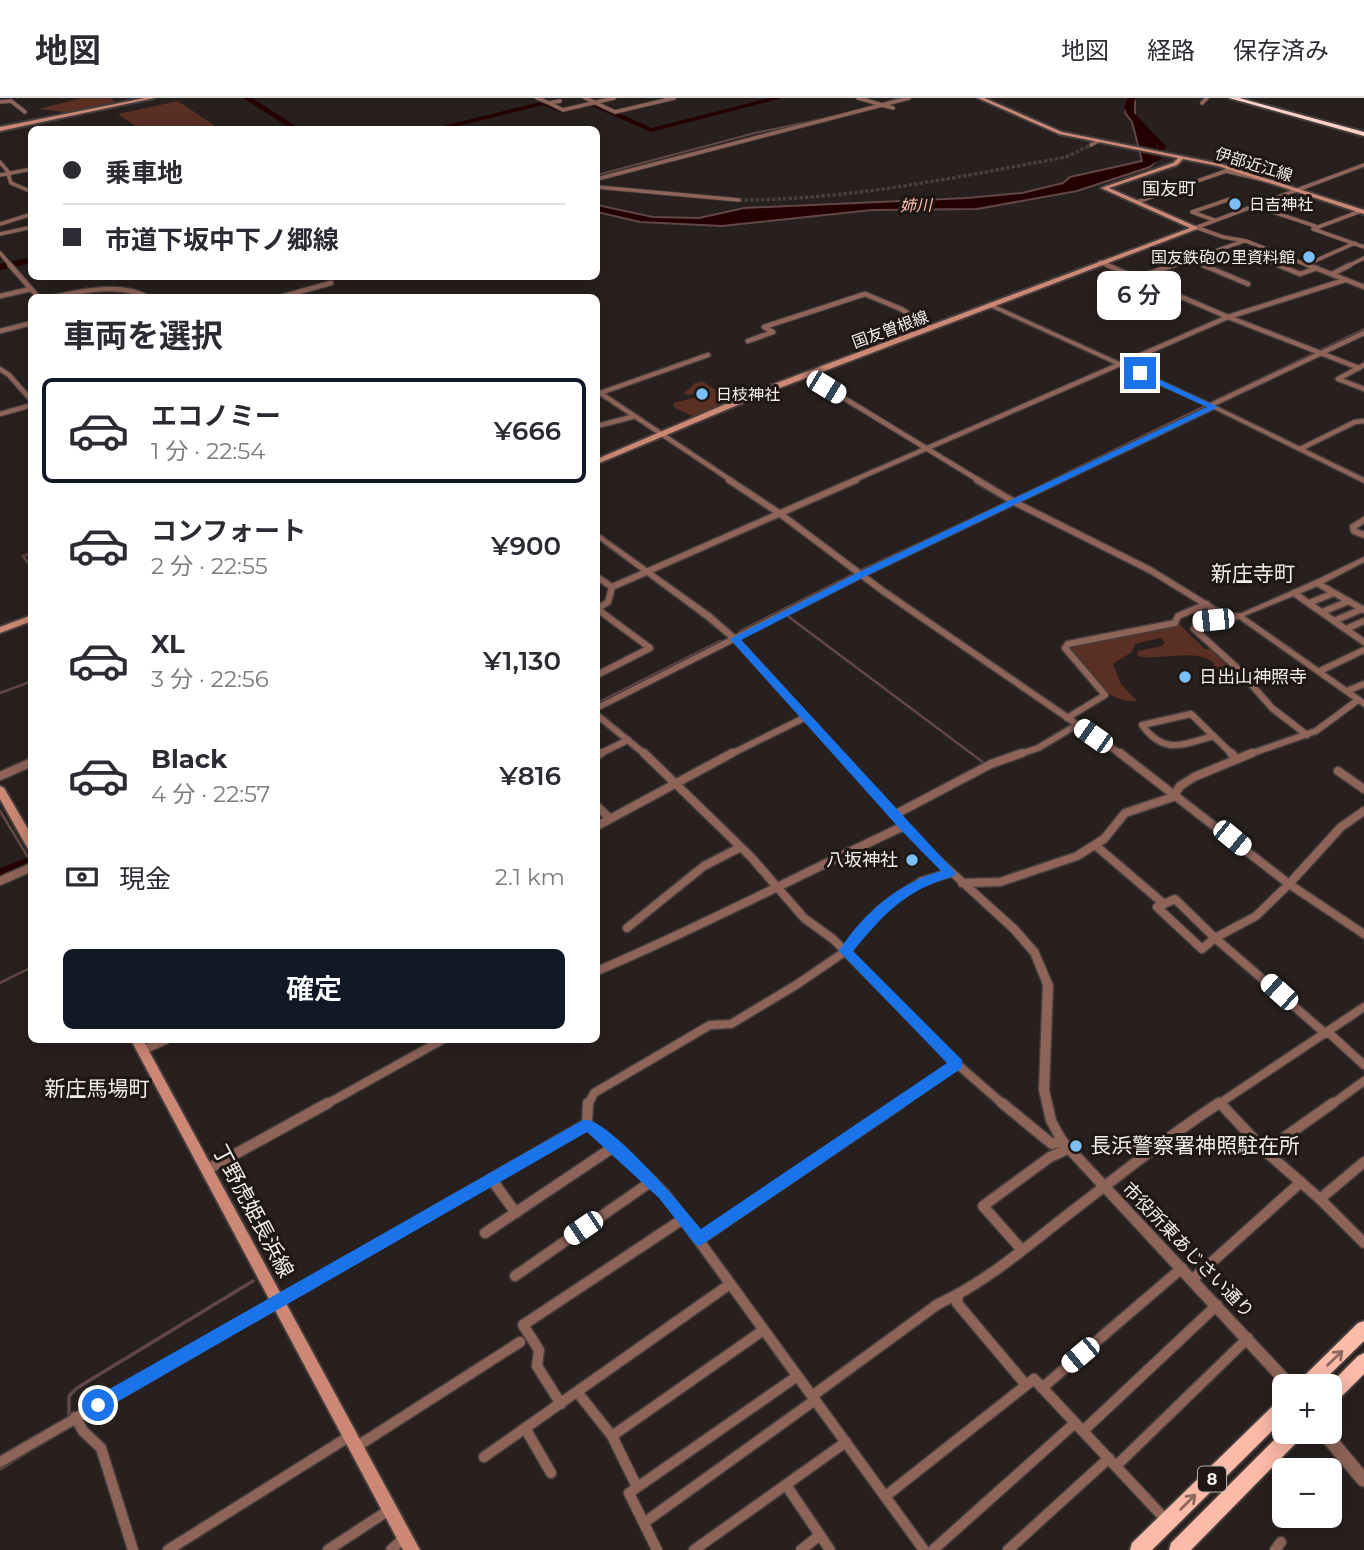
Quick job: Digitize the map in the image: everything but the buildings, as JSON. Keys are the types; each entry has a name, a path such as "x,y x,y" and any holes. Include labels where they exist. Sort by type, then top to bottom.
{"highway":[{"path":"1232,98 1364,133"},
{"path":"1240,98 1364,133"},
{"path":"1318,1374 1364,1329"},
{"path":"1342,1384 1364,1362"},
{"name":"8","path":"1139,1550 1272,1419"},
{"name":"8","path":"1178,1550 1283,1444"}],"main road":[{"path":"0,129 152,98"},
{"name":"伊部近江線","path":"980,98 1054,130 1231,169 1363,212"},
{"path":"1179,157 1175,164 1104,188 1196,228"},
{"name":"国友曽根線","path":"600,461 806,375 1196,228"},
{"path":"0,630 28,620"},
{"path":"0,790 28,839"},
{"name":"丁野虎姫長浜線","path":"140,1045 409,1544"}],"street":[{"path":"537,98 563,110 613,98"},
{"path":"585,98 615,112 674,98"},
{"path":"858,98 893,108"},
{"path":"600,178 909,98"},
{"path":"1202,103 1207,98"},
{"path":"0,102 11,101 25,112"},
{"path":"549,103 560,101"},
{"path":"1091,145 1100,142"},
{"path":"0,162 9,174 11,183 28,190"},
{"path":"1196,228 1258,207 1364,165"},
{"path":"0,175 28,170"},
{"path":"1137,202 1228,171 1280,184"},
{"path":"600,187 739,200"},
{"path":"1214,220 1192,212 1230,199"},
{"path":"1258,207 1315,226 1363,212"},
{"path":"0,224 28,215"},
{"path":"1315,226 1313,229 1364,247"},
{"path":"0,234 28,228"},
{"path":"1196,228 1246,241 1364,287"},
{"path":"1139,278 1246,241"},
{"path":"1308,264 1355,243"},
{"path":"0,253 35,294"},
{"path":"1254,255 1300,274 1318,268"},
{"path":"1332,274 1364,258"},
{"path":"1189,259 1248,284"},
{"path":"1100,262 1228,317 1362,367"},
{"path":"612,587 1118,363 1228,317 1345,280"},
{"path":"291,294 331,283"},
{"path":"0,296 31,289"},
{"path":"748,341 773,332 764,327 865,293 901,309 932,328"},
{"path":"67,294 142,294"},
{"path":"990,305 1210,405 1364,481"},
{"path":"0,331 28,324"},
{"path":"600,706 862,574 1364,333"},
{"path":"600,391 708,355"},
{"path":"1362,367 1338,379 1364,389"},
{"path":"0,369 9,375 28,398"},
{"path":"806,375 1013,501 1150,570 1228,618"},
{"path":"600,393 632,417 663,433 779,513 1174,793 1289,884 1364,934"},
{"path":"0,414 28,404"},
{"path":"600,425 632,417"},
{"path":"1300,449 1355,422 1364,421"},
{"path":"1364,520 1353,527 1354,531 1364,536"},
{"name":"市役所東あじさい通り","path":"600,537 735,639 894,816 950,873 1014,929 1035,953 1048,985 1044,1090 1051,1121 1065,1145 1280,1374"},
{"path":"1307,735 1272,708 1235,666 1194,629 1197,622 1239,616 1317,583 1362,560 1364,568"},
{"path":"600,579 612,587"},
{"path":"1317,583 1363,610"},
{"path":"600,606 611,597 612,587"},
{"path":"1294,593 1360,636 1364,642"},
{"path":"1309,603 1334,593"},
{"path":"1322,612 1349,601"},
{"path":"1067,718 1105,695 1065,648 1068,644 1175,623 1178,616 1208,604"},
{"path":"1334,621 1363,610"},
{"path":"600,611 650,648 600,673"},
{"path":"962,883 1000,882 1077,856 1104,839 1125,813 1173,797 1176,789 1188,779 1307,735 1361,702 1239,616"},
{"path":"1346,629 1364,621"},
{"path":"1320,671 1364,650"},
{"path":"1347,691 1364,684"},
{"path":"1213,736 1168,748 1161,746 1142,725 1185,713 1213,736 1237,759"},
{"path":"600,717 675,784 751,858 804,918 846,951 957,1064 1042,1138 1065,1145"},
{"path":"600,824 768,734 806,717"},
{"path":"894,816 990,764 1038,748 1077,725"},
{"path":"600,754 628,740"},
{"path":"0,776 28,764"},
{"path":"1338,771 1364,789"},
{"path":"600,809 609,818"},
{"path":"1364,811 1341,827 1256,916 1215,938 1202,949 1157,906 1175,899 1215,938 1364,1065"},
{"path":"600,970 672,939 904,826"},
{"path":"1095,845 1164,904"},
{"path":"627,928 704,866 739,848"},
{"path":"0,881 28,869"},
{"path":"587,1124 588,1103 594,1093 710,1025 731,1024 751,1013 846,951 880,910 894,900 922,881 950,873"},
{"path":"645,1522 938,1304 958,1295 1105,1188 1171,1135 1328,1034 1364,1007"},
{"path":"208,1169 437,1043"},
{"path":"700,1239 957,1064"},
{"path":"1265,1151 1364,1081"},
{"path":"1219,1102 1265,1151 1320,1199 1364,1243"},
{"path":"587,1124 652,1181 700,1239 762,1331 887,1495 924,1550"},
{"path":"0,1462 587,1124"},
{"path":"1021,1249 983,1206 1065,1145"},
{"path":"485,1233 615,1146"},
{"path":"1320,1199 1364,1162"},
{"path":"492,1180 516,1213"},
{"path":"514,1276 652,1181"},
{"path":"1193,1279 1301,1182"},
{"path":"561,1404 537,1366 539,1350 523,1325 683,1219"},
{"path":"1042,1388 1183,1268"},
{"path":"484,1457 730,1284"},
{"path":"958,1295 957,1303 1026,1385"},
{"path":"933,1550 1079,1427 1217,1305"},
{"path":"612,1436 762,1331"},
{"path":"1008,1550 1112,1462 1248,1338"},
{"path":"168,1550 520,1342"},
{"path":"657,1550 629,1493 636,1485 796,1377"},
{"path":"887,1495 1034,1379 1168,1522"},
{"path":"578,1393 612,1436 636,1485"},
{"path":"75,1417 83,1431 101,1448 133,1550"},
{"path":"525,1428 551,1473"},
{"path":"694,1550 846,1442"},
{"path":"1334,1444 1364,1480"},
{"path":"786,1485 830,1550"},
{"path":"328,1550 390,1509"},
{"path":"801,1550 820,1535"},
{"path":"391,1550 409,1544"}],"shaded area":[{"path":"83,98 110,98 118,104 74,113 38,109"},
{"path":"178,101 215,126 136,126 118,114"},
{"path":"702,381 732,401 694,417 675,408 673,403 702,396 704,393 684,393 695,383"},
{"path":"1178,623 1205,649 1213,649 1233,668 1236,680 1232,682 1217,678 1213,662 1205,658 1187,655 1137,656 1138,651 1162,646 1165,642 1160,638 1135,644 1132,652 1113,664 1121,684 1137,701 1126,701 1106,692 1068,649 1069,645"}],"water":[{"path":"1130,98 1135,98 1135,116 1158,145 1159,158 1150,167 1077,191 977,209 872,210 722,226 640,222 600,213 600,206 653,217 699,218 744,208 1022,193 1063,183 1070,177 1142,161 1132,122 1125,113"}],"waterway":[{"path":"247,98 292,126"},
{"path":"447,126 544,103 562,111 593,104 651,130 778,98"},
{"path":"883,103 900,98"},
{"name":"姉川","path":"1132,98 1128,107 1131,113 1162,146 1158,157 1146,164"},
{"path":"600,174 755,133 822,119"},
{"name":"姉川","path":"0,267 28,261"},
{"path":"1216,400 1364,329"},
{"path":"1050,481 1207,405"},
{"path":"1014,499 1054,480"},
{"path":"740,631 859,571 989,511"},
{"path":"28,554 23,556 28,563"},
{"path":"789,617 984,763"},
{"path":"600,701 720,641"},
{"path":"0,693 28,682"},
{"path":"0,811 28,857"},
{"path":"0,875 28,862"},
{"path":"0,983 28,969"},
{"path":"69,1415 69,1396 77,1388 253,1281"},
{"path":"0,1469 40,1444"}],"tunnel":[{"path":"739,200 822,196 903,186 1066,157 1091,145"}],"place":[{"name":"日吉神社","path":"1235,204"},
{"name":"国友鉄砲の里資料館","path":"1309,257"},
{"name":"日枝神社","path":"702,394"},
{"name":"日出山神照寺","path":"1185,677"},
{"name":"八坂神社","path":"912,860"},
{"name":"長浜警察署神照駐在所","path":"1076,1146"}],"district":[{"name":"国友町","path":"1169,189"},
{"name":"新庄寺町","path":"1253,574"},
{"name":"新庄馬場町","path":"97,1089"}],"route":[{"path":"98,1405 587,1124 615,1146 664,1194 700,1239 957,1064 846,951 880,910 922,881 950,873 735,639 862,574 1214,407 1140,373"}]}
